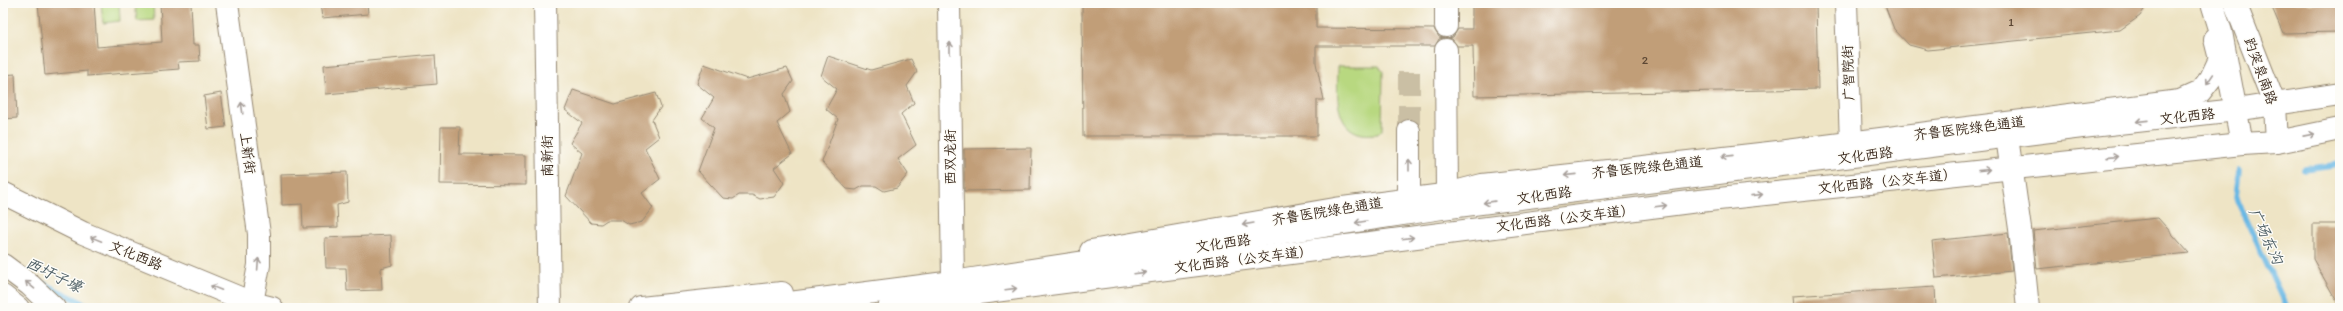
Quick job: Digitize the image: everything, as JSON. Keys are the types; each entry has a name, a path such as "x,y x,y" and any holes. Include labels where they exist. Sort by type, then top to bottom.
{"main road":[{"name":"上新街","path":"227,3 258,234 258,265 255,307"},
{"name":"南新街","path":"545,3 550,308"},
{"name":"西双龙街","path":"934,3 941,287"},
{"name":"西双龙街","path":"941,287 949,3"},
{"path":"1446,3 1446,26"},
{"name":"广智院街","path":"1846,3 1851,143"},
{"name":"齐鲁医院绿色通道","path":"941,287 1335,209 1447,194 1482,185 1851,143 2180,101 2200,92 2211,78 2220,60 2204,3"},
{"name":"趵突泉南路","path":"2212,3 2221,32 2242,144"},
{"name":"趵突泉南路","path":"2235,3 2275,105 2277,142"},
{"path":"1446,50 1447,194"},
{"name":"文化西路","path":"749,308 941,287 1450,207 2275,105 2336,93"},
{"path":"2242,144 2277,142 2340,129"},
{"path":"1409,131 1409,200"},
{"path":"2007,137 2020,229 2028,308"},
{"name":"文化西路（公交车道）","path":"889,308 941,287 982,303 1690,202 2012,176 2242,144"},
{"name":"文化西路","path":"3,193 83,233 255,307"},
{"path":"3,265 30,285 54,308"},
{"path":"641,308 941,287 982,303"},
{"path":"3,296 18,308"}],"green space":[{"path":"101,3 119,3 120,21 103,23"},
{"path":"135,3 153,3 154,20 137,21"},
{"path":"1338,66 1379,66 1383,72 1382,130 1378,134 1362,134 1352,130 1341,116 1338,96"}],"building":[{"path":"38,3 94,3 97,47 162,42 160,3 191,3 193,45 199,45 200,61 178,62 179,69 87,76 87,71 45,75"},
{"path":"320,3 367,3 368,14 322,18"},
{"path":"1082,3 1316,3 1316,28 1434,29 1439,37 1444,38 1439,39 1435,46 1316,46 1316,63 1324,100 1317,100 1317,136 1083,136"},
{"path":"1472,3 1816,3 1818,89 1474,96 1473,46 1457,46 1452,39 1448,38 1453,37 1458,29 1472,29"},
{"path":"1884,3 2148,3 2140,16 2120,30 1928,50 1909,45 1894,29"},
{"path":"2270,3 2340,3 2340,32 2283,33"},
{"path":"435,55 437,84 326,94 324,65"},
{"path":"828,56 871,70 911,59 917,72 907,86 914,103 901,114 916,145 898,159 908,174 897,188 884,191 876,186 863,186 856,190 847,189 822,162 838,119 826,109 837,89 821,76"},
{"path":"704,64 747,79 787,68 793,81 784,94 790,112 777,123 792,154 774,168 784,183 774,197 760,199 752,195 739,195 733,199 723,198 698,171 714,128 702,118 714,98 697,84"},
{"path":"15,74 17,118 3,119 3,75"},
{"path":"573,90 615,104 656,93 661,107 652,120 659,137 645,148 660,179 642,193 653,208 642,222 629,225 621,220 607,220 601,224 591,223 566,196 582,153 570,143 582,123 565,110"},
{"path":"221,93 226,127 208,129 204,96"},
{"path":"441,127 460,127 459,154 526,155 526,185 440,184"},
{"path":"1031,148 1030,190 964,191 964,149"},
{"path":"347,172 348,202 337,205 338,227 303,228 302,204 282,205 281,174"},
{"path":"2158,218 2189,253 2037,269 2033,231"},
{"path":"2313,224 2340,224 2340,307 2313,259"},
{"path":"2008,233 2012,271 1936,278 1932,241"},
{"path":"391,235 392,265 381,268 382,290 347,291 346,268 326,268 325,238"},
{"path":"1935,287 1936,308 1793,308 1792,296"}],"waterway":[{"path":"2305,169 2340,164"},
{"name":"广场东沟","path":"2239,171 2236,198 2287,308"},
{"name":"西圩子壕","path":"38,281 94,308"}],"tunnel":[{"path":"1409,72 1409,131"}]}
